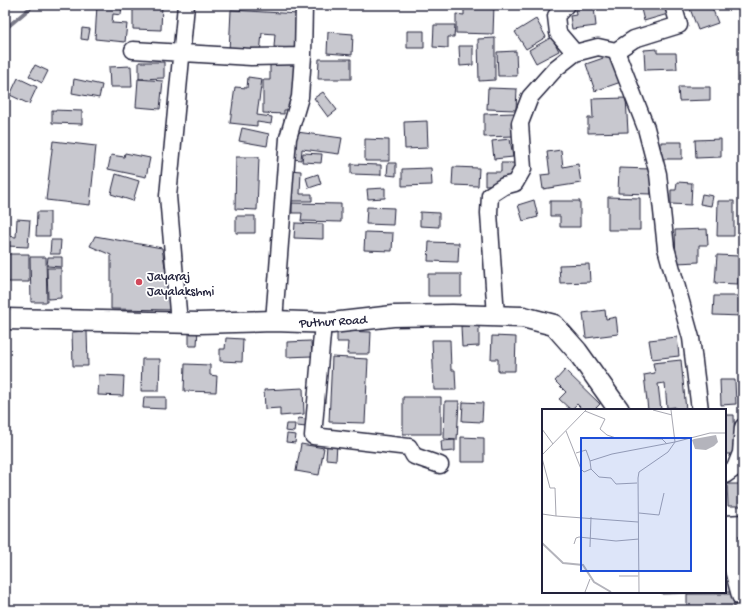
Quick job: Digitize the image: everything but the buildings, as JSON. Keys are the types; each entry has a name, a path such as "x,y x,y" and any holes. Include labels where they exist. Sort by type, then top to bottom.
{"main road":[{"path":"726,532 743,595"}],"street":[{"path":"179,323 168,196 186,5"},
{"path":"274,321 288,138 300,97 303,56 304,5"},
{"path":"566,5 556,16 558,33 575,54"},
{"path":"496,316 489,214 490,195 504,186 515,183 523,170 520,123 530,97 556,68 575,54 598,47 616,50 634,39 679,25 673,5"},
{"path":"133,50 251,57 303,56"},
{"path":"616,50 646,128 658,174 666,248 691,338 700,409"},
{"name":"Puthur Road","path":"5,319 179,323 274,321 323,323 393,316 523,317 554,325 577,351 618,409"},
{"path":"323,323 313,436 409,447 414,456 440,465"},
{"path":"726,474 735,468 741,453 743,427"},
{"path":"726,528 743,525"}],"waterway":[{"path":"5,29 30,8 30,5"}],"place":[{"name":"Jayaraj Jayalakshmi","path":"139,282"}]}
